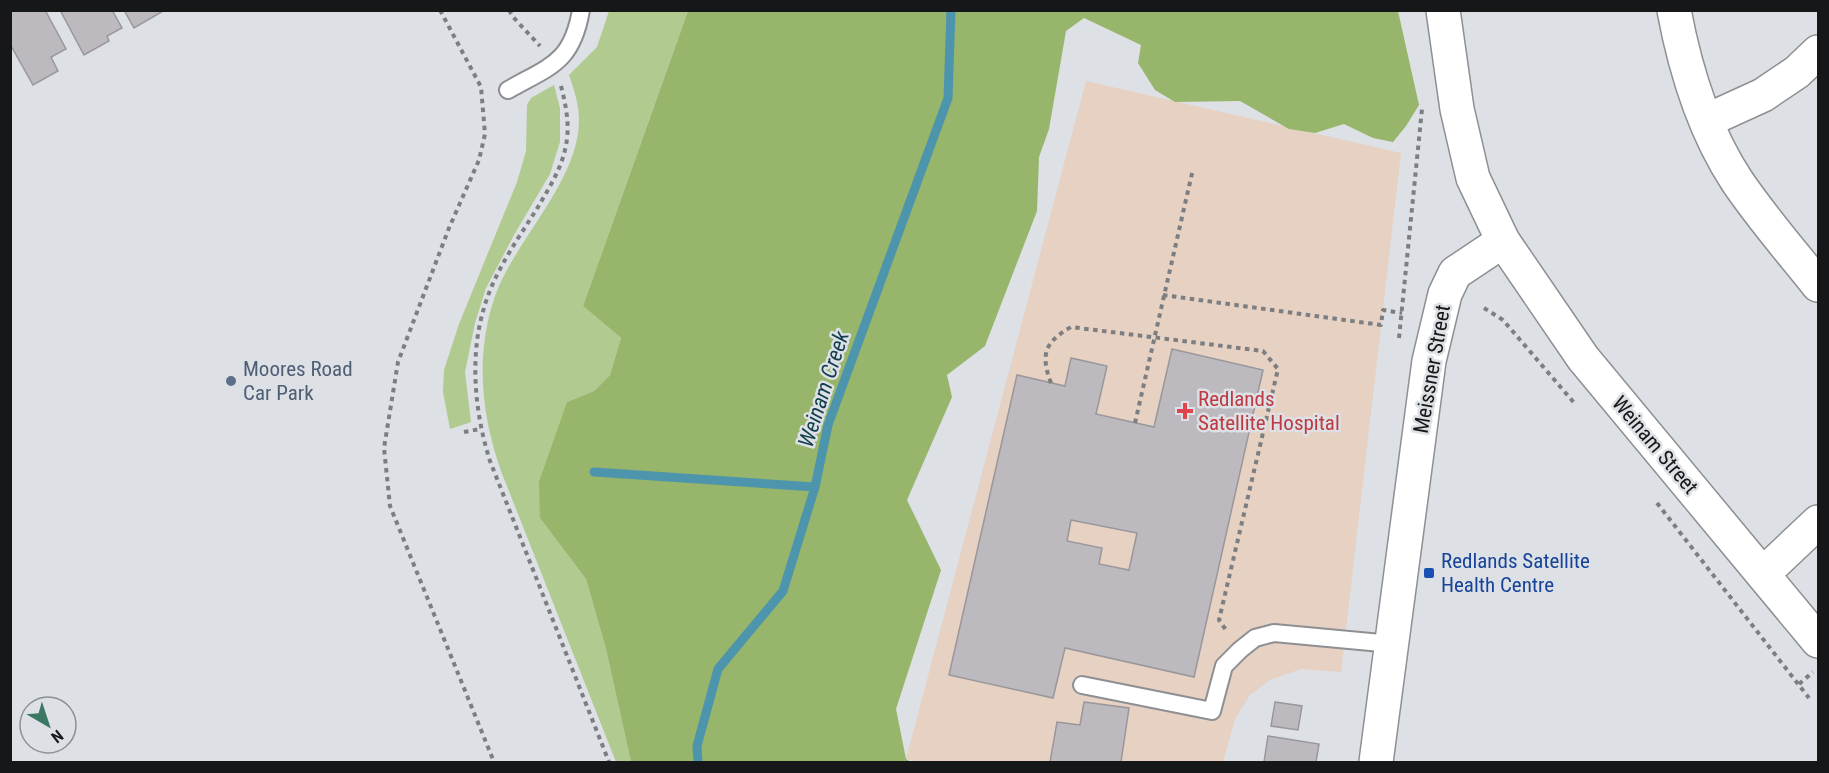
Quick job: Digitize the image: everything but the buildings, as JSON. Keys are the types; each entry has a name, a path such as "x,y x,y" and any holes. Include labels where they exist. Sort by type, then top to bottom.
{"street":[{"path":"1443,10 1458,109 1473,178 1503,241"},
{"path":"1674,10 1680,45 1706,121 1718,146 1736,179 1818,285"},
{"path":"1706,121 1763,95 1797,72 1818,52"},
{"name":"Weinam Street","path":"1503,241 1583,358 1818,642"},
{"name":"Meissner Street","path":"1376,762 1429,361 1445,294 1455,273 1503,241"},
{"path":"1763,574 1818,522"}],"lane":[{"path":"508,90 554,64 567,53 574,39 581,10"},
{"path":"1082,685 1212,711 1224,666 1255,638 1274,633 1392,644"}],"path":[{"path":"440,10 481,87 485,134 478,160 449,228 398,362 384,448 390,506 494,762"},
{"path":"509,10 554,64 567,108 567,145 554,180 502,265 484,307 477,337 476,385 480,429 490,461 609,762"},
{"path":"1135,423 1193,169"},
{"path":"1163,295 1381,325 1383,310 1401,312"},
{"path":"1484,308 1503,320 1583,412"},
{"path":"1051,383 1045,368 1045,352 1056,336 1071,327 1263,351 1278,369 1219,620 1240,650"},
{"path":"464,432 480,429"},
{"path":"1655,500 1809,698"},
{"path":"1799,684 1818,668"}],"shaded area":[{"name":"Redlands Satellite Hospital","path":"1086,81 1401,153 1341,672 1301,669 1270,680 1250,695 1235,719 1223,762 920,762 906,759"}],"green space":[{"path":"609,11 688,11 583,306 621,338 610,375 594,391 567,402 540,518 586,579 606,649 631,762 616,762 501,471 489,428 483,384 485,340 495,296 504,275 558,188 576,143 579,114 569,75 597,47"},
{"path":"688,11 1398,11 1419,105 1393,142 1373,138 1344,124 1315,133 1289,129 1240,101 1175,102 1155,90 1138,63 1141,45 1084,18 1066,31 1049,129 1039,157 1037,211 985,346 947,375 952,397 907,500 941,570 896,709 906,759 911,762 631,762 606,649 586,579 540,518 539,482 567,402 594,391 610,375 621,338 583,306"},
{"path":"554,85 560,108 560,142 550,174 486,288 475,323 465,372 471,422 450,429 443,392 444,370 459,324 517,182 526,151 527,105 531,98"}],"waterway":[{"name":"Weinam Creek","path":"698,762 697,746 718,669 783,591 815,487 828,425 948,98 951,10"},
{"path":"594,472 815,487"}],"place":[{"name":"Moores Road Car Park","path":"231,381"},
{"name":"Redlands Satellite Hospital","path":"1185,411"},
{"name":"Redlands Satellite Health Centre","path":"1429,573"}]}
